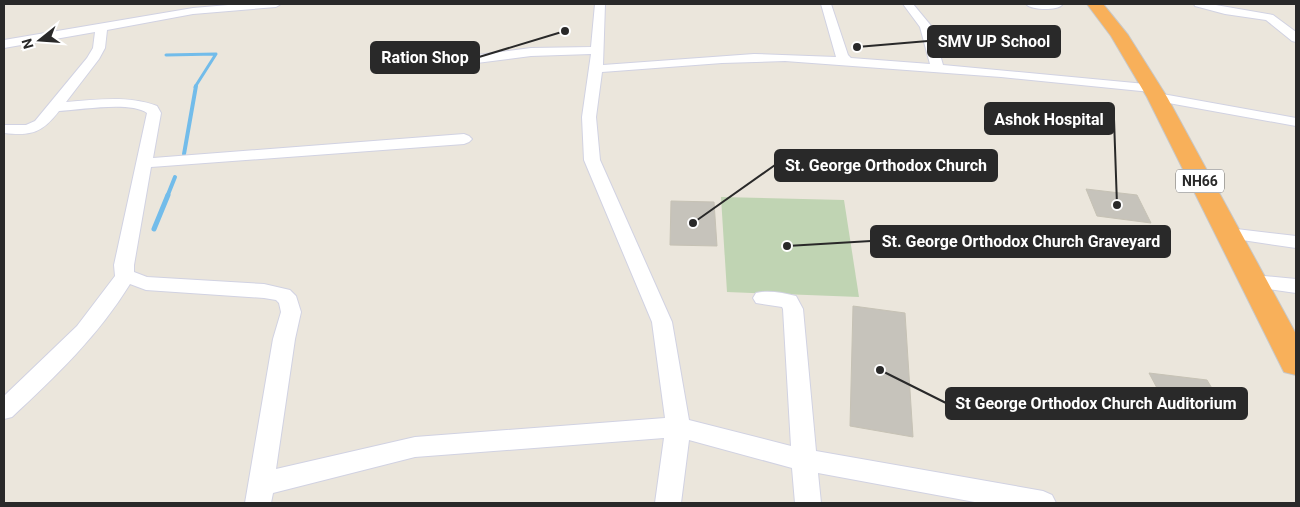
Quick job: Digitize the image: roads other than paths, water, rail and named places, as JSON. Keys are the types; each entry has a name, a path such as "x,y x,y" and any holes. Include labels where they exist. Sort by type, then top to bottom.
{"highway":[{"name":"NH66","path":"1095,4 1119,35 1154,93 1296,363"}],"street":[{"path":"4,44 101,27 193,7 276,4"},
{"path":"600,4 597,59 589,117 592,160 662,322 678,428 668,503"},
{"path":"826,4 842,58 848,62"},
{"path":"908,4 926,27 937,68"},
{"path":"1031,4 1058,5"},
{"path":"1199,4 1226,12 1269,17 1296,38"},
{"path":"1280,24 1296,26"},
{"path":"4,144 10,130 37,127 56,108 93,59 99,48 101,27"},
{"path":"406,49 408,64 414,67 531,52 597,59 818,58 937,68 1154,93 1296,122"},
{"path":"4,410 68,352 96,321 125,276 124,265 154,113 152,109 146,106 129,104 56,108"},
{"path":"144,164 464,139"},
{"path":"1228,233 1296,242"},
{"path":"125,276 146,283 264,291 282,295 289,300 291,312 284,339 259,494 415,448 678,428 804,460 1043,503"},
{"path":"1253,281 1296,286"},
{"path":"763,298 789,301 793,309 808,503"}],"waterway":[{"path":"166,55 216,54 195,87"},
{"path":"184,154 196,86"},
{"path":"167,197 175,177"},
{"path":"154,229 168,195"}],"place":[{"name":"Ration Shop","path":"565,31"},
{"name":"SMV UP School","path":"857,47"},
{"name":"Ashok Hospital","path":"1117,205"},
{"name":"St. George Orthodox Church","path":"693,223"},
{"name":"St. George Orthodox Church Graveyard","path":"787,246"},
{"name":"St George Orthodox Church Auditorium","path":"880,370"}]}
